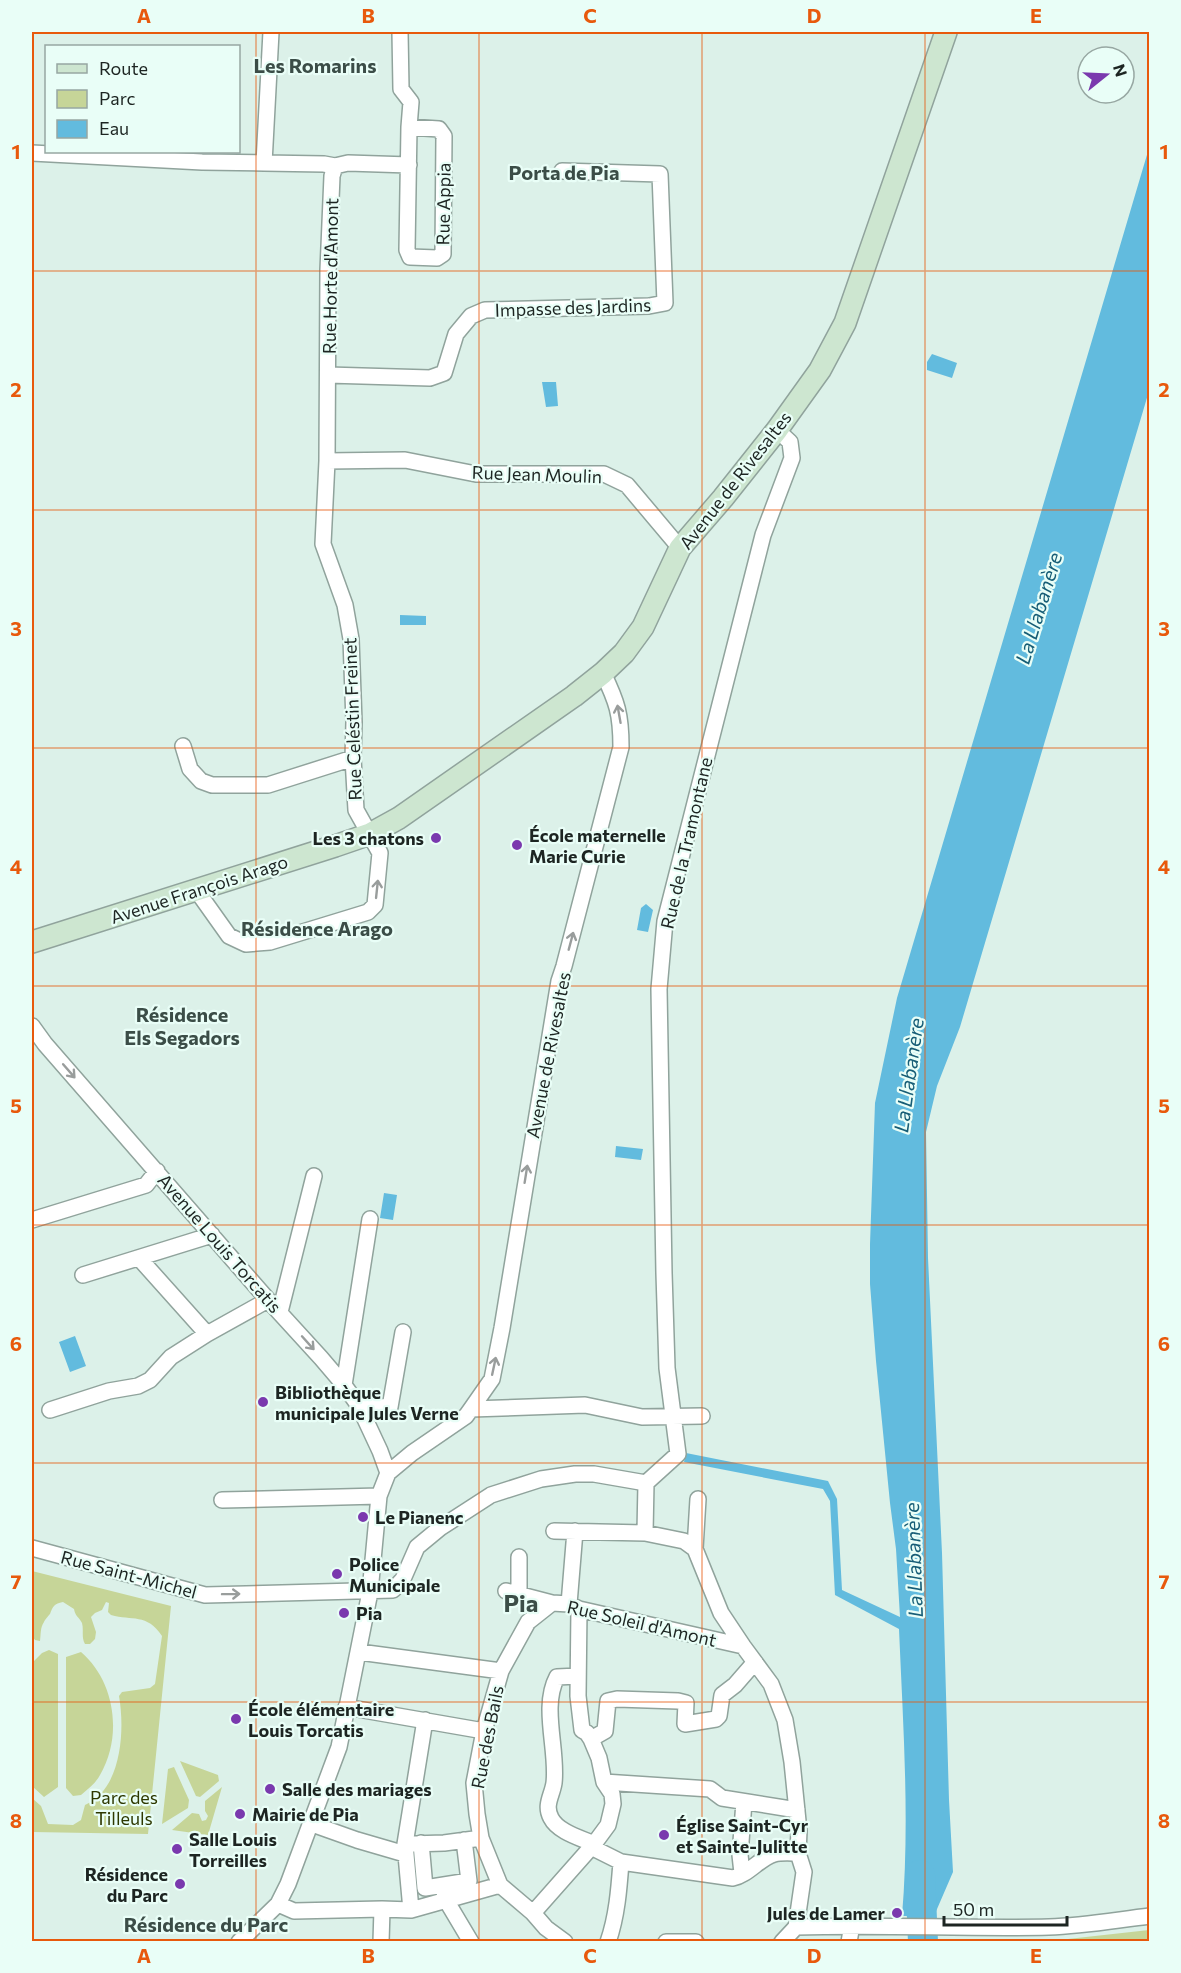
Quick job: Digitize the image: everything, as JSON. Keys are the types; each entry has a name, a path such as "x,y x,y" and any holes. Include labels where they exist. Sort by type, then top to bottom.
{"main road":[{"name":"Avenue de Rivesaltes","path":"603,673 624,654 643,627 680,548 777,430 820,370 845,323 946,32"},
{"name":"Avenue François Arago","path":"32,942 370,834 399,818 565,703 603,673"}],"street":[{"path":"264,163 271,32"},
{"name":"Rue Appia","path":"400,32 401,89 411,102 409,127 407,250 410,257 437,258 443,254 444,136 439,129 409,127"},
{"path":"32,153 335,166 348,163 409,165"},
{"name":"Rue Horte d'Amont","path":"327,461 328,270 332,176 335,166"},
{"name":"Impasse des Jardins","path":"328,375 430,378 444,373 456,334 471,316 485,310 649,306 665,303 660,174 562,171"},
{"name":"Rue de la Tramontane","path":"646,1483 678,1454 675,1416 667,1368 663,1273 659,989 665,921 764,535 792,458 790,442 777,430"},
{"name":"Rue Jean Moulin","path":"327,461 405,460 476,474 604,474 627,485 680,548"},
{"name":"Rue Celéstin Freinet","path":"197,891 229,936 246,944 270,942 368,912 375,904 380,853 356,810 351,639 345,605 323,544 327,461"},
{"name":"Avenue de Rivesaltes","path":"469,1413 492,1379 559,981 621,747 621,722 617,701 603,673"},
{"path":"183,746 190,768 201,781 212,785 268,785 353,758"},
{"name":"Avenue Louis Torcatis","path":"32,1026 45,1044 344,1386 359,1406 388,1473"},
{"path":"32,1220 146,1185 157,1171"},
{"path":"280,1312 314,1176"},
{"path":"344,1386 370,1219"},
{"path":"83,1275 212,1235"},
{"path":"139,1258 207,1334"},
{"path":"50,1410 109,1391 138,1386 150,1380 171,1357 268,1300"},
{"path":"359,1406 390,1407 403,1332"},
{"path":"239,1941 278,1904 312,1824 339,1747 370,1592 380,1496 388,1473 469,1413 585,1405 642,1417 702,1416"},
{"name":"Rue Saint-Michel","path":"32,1548 205,1594 393,1590 403,1579 417,1547 440,1528 491,1495 541,1479 575,1474 594,1474 646,1483"},
{"path":"645,1533 646,1483"},
{"path":"222,1500 380,1496"},
{"path":"698,1499 695,1550 722,1613 771,1684 786,1720 799,1831 798,1853 804,1872 796,1927 782,1941"},
{"path":"554,1531 645,1533 684,1541 695,1550"},
{"path":"533,1913 608,1825 613,1804 611,1783 586,1735 578,1696 574,1606 575,1531"},
{"name":"Rue Soleil d'Amont","path":"516,1557 512,1592 743,1646"},
{"name":"Rue des Bails","path":"500,1885 481,1838 474,1783 484,1731 501,1671 528,1622 552,1603"},
{"path":"359,1652 501,1671"},
{"path":"586,1735 605,1731 608,1701 617,1699 686,1703 685,1724 716,1719 719,1716 722,1695 735,1685 754,1662"},
{"path":"578,1676 557,1677 550,1692 554,1783 548,1810 556,1826 621,1862 733,1878 739,1877 774,1854 798,1853"},
{"path":"346,1707 484,1731"},
{"path":"411,1910 410,1847 425,1720"},
{"path":"611,1783 710,1789 722,1798 797,1810"},
{"path":"742,1873 740,1855 744,1802"},
{"path":"312,1824 357,1840 410,1847 481,1838"},
{"path":"278,1904 294,1911 411,1910 469,1881 464,1840"},
{"path":"410,1847 425,1888 444,1892 500,1885 533,1913 545,1935 565,1941"},
{"path":"608,1941 613,1928 619,1895 621,1862"},
{"path":"444,1892 471,1941"},
{"path":"381,1941 382,1909"},
{"path":"796,1927 852,1924 1051,1927 1149,1916"},
{"path":"849,1941 852,1924"},
{"path":"666,1941 696,1941"}],"green space":[{"name":"Parc des Tilleuls","path":"32,1571 171,1606 148,1834 32,1832 32,1798 41,1806 48,1824 73,1825 81,1820 85,1805 107,1786 114,1772 121,1741 119,1696 122,1692 150,1688 155,1684 162,1636 145,1621 111,1615 108,1612 109,1603 106,1602 102,1610 91,1617 96,1632 95,1639 90,1644 85,1644 82,1623 74,1609 63,1602 53,1607 42,1627 40,1641 35,1640 32,1636"},
{"name":"Parc des Tilleuls","path":"49,1650 58,1654 58,1787 44,1797 32,1786 32,1663 42,1653"},
{"name":"Parc des Tilleuls","path":"81,1652 102,1678 112,1710 113,1727 112,1743 107,1760 98,1778 81,1795 73,1796 66,1788 66,1657"},
{"path":"180,1761 218,1775 219,1781 200,1797 196,1796"},
{"path":"174,1767 189,1800 188,1808 162,1824 168,1769"},
{"path":"222,1787 208,1835 172,1830 192,1813 199,1814 202,1821 206,1820 208,1816 205,1811 205,1801"},
{"path":"1149,1930 1149,1941 1050,1941"}],"water":[{"path":"1149,148 1149,391 960,1027 937,1086 926,1132 928,1258 942,1553 953,1872 934,1916 902,1916 906,1809 899,1629 835,1595 830,1501 823,1489 684,1462 686,1453 828,1481 837,1499 842,1590 900,1617 896,1549 870,1284 875,1103 897,998"},
{"path":"932,354 957,363 952,378 927,370 927,362"},
{"path":"542,382 556,382 558,406 546,407"},
{"path":"400,615 426,616 426,625 400,625"},
{"path":"646,904 653,910 648,932 637,930 641,908"},
{"path":"616,1146 643,1149 641,1160 615,1157"},
{"path":"384,1193 397,1195 393,1220 380,1218"},
{"path":"75,1336 86,1366 70,1372 59,1342"}],"waterway":[{"name":"La Llabanère","path":"920,1875 923,1942"}],"place":[{"name":"Les 3 chatons","path":"436,838"},
{"name":"École maternelle Marie Curie","path":"517,845"},
{"name":"Bibliothèque municipale Jules Verne","path":"263,1402"},
{"name":"Le Pianenc","path":"363,1517"},
{"name":"Police Municipale","path":"337,1574"},
{"name":"Pia","path":"344,1613"},
{"name":"École élémentaire Louis Torcatis","path":"236,1719"},
{"name":"Salle des mariages","path":"270,1789"},
{"name":"Mairie de Pia","path":"240,1814"},
{"name":"Église Saint-Cyr et Sainte-Julitte","path":"664,1835"},
{"name":"Salle Louis Torreilles","path":"177,1849"},
{"name":"Résidence du Parc","path":"180,1884"},
{"name":"Jules de Lamer","path":"897,1913"}],"district":[{"name":"Les Romarins","path":"315,65"},
{"name":"Porta de Pia","path":"564,172"},
{"name":"Résidence Arago","path":"317,928"},
{"name":"Résidence Els Segadors","path":"182,1026"},
{"name":"Pia","path":"521,1602"},
{"name":"Résidence du Parc","path":"206,1924"}]}
